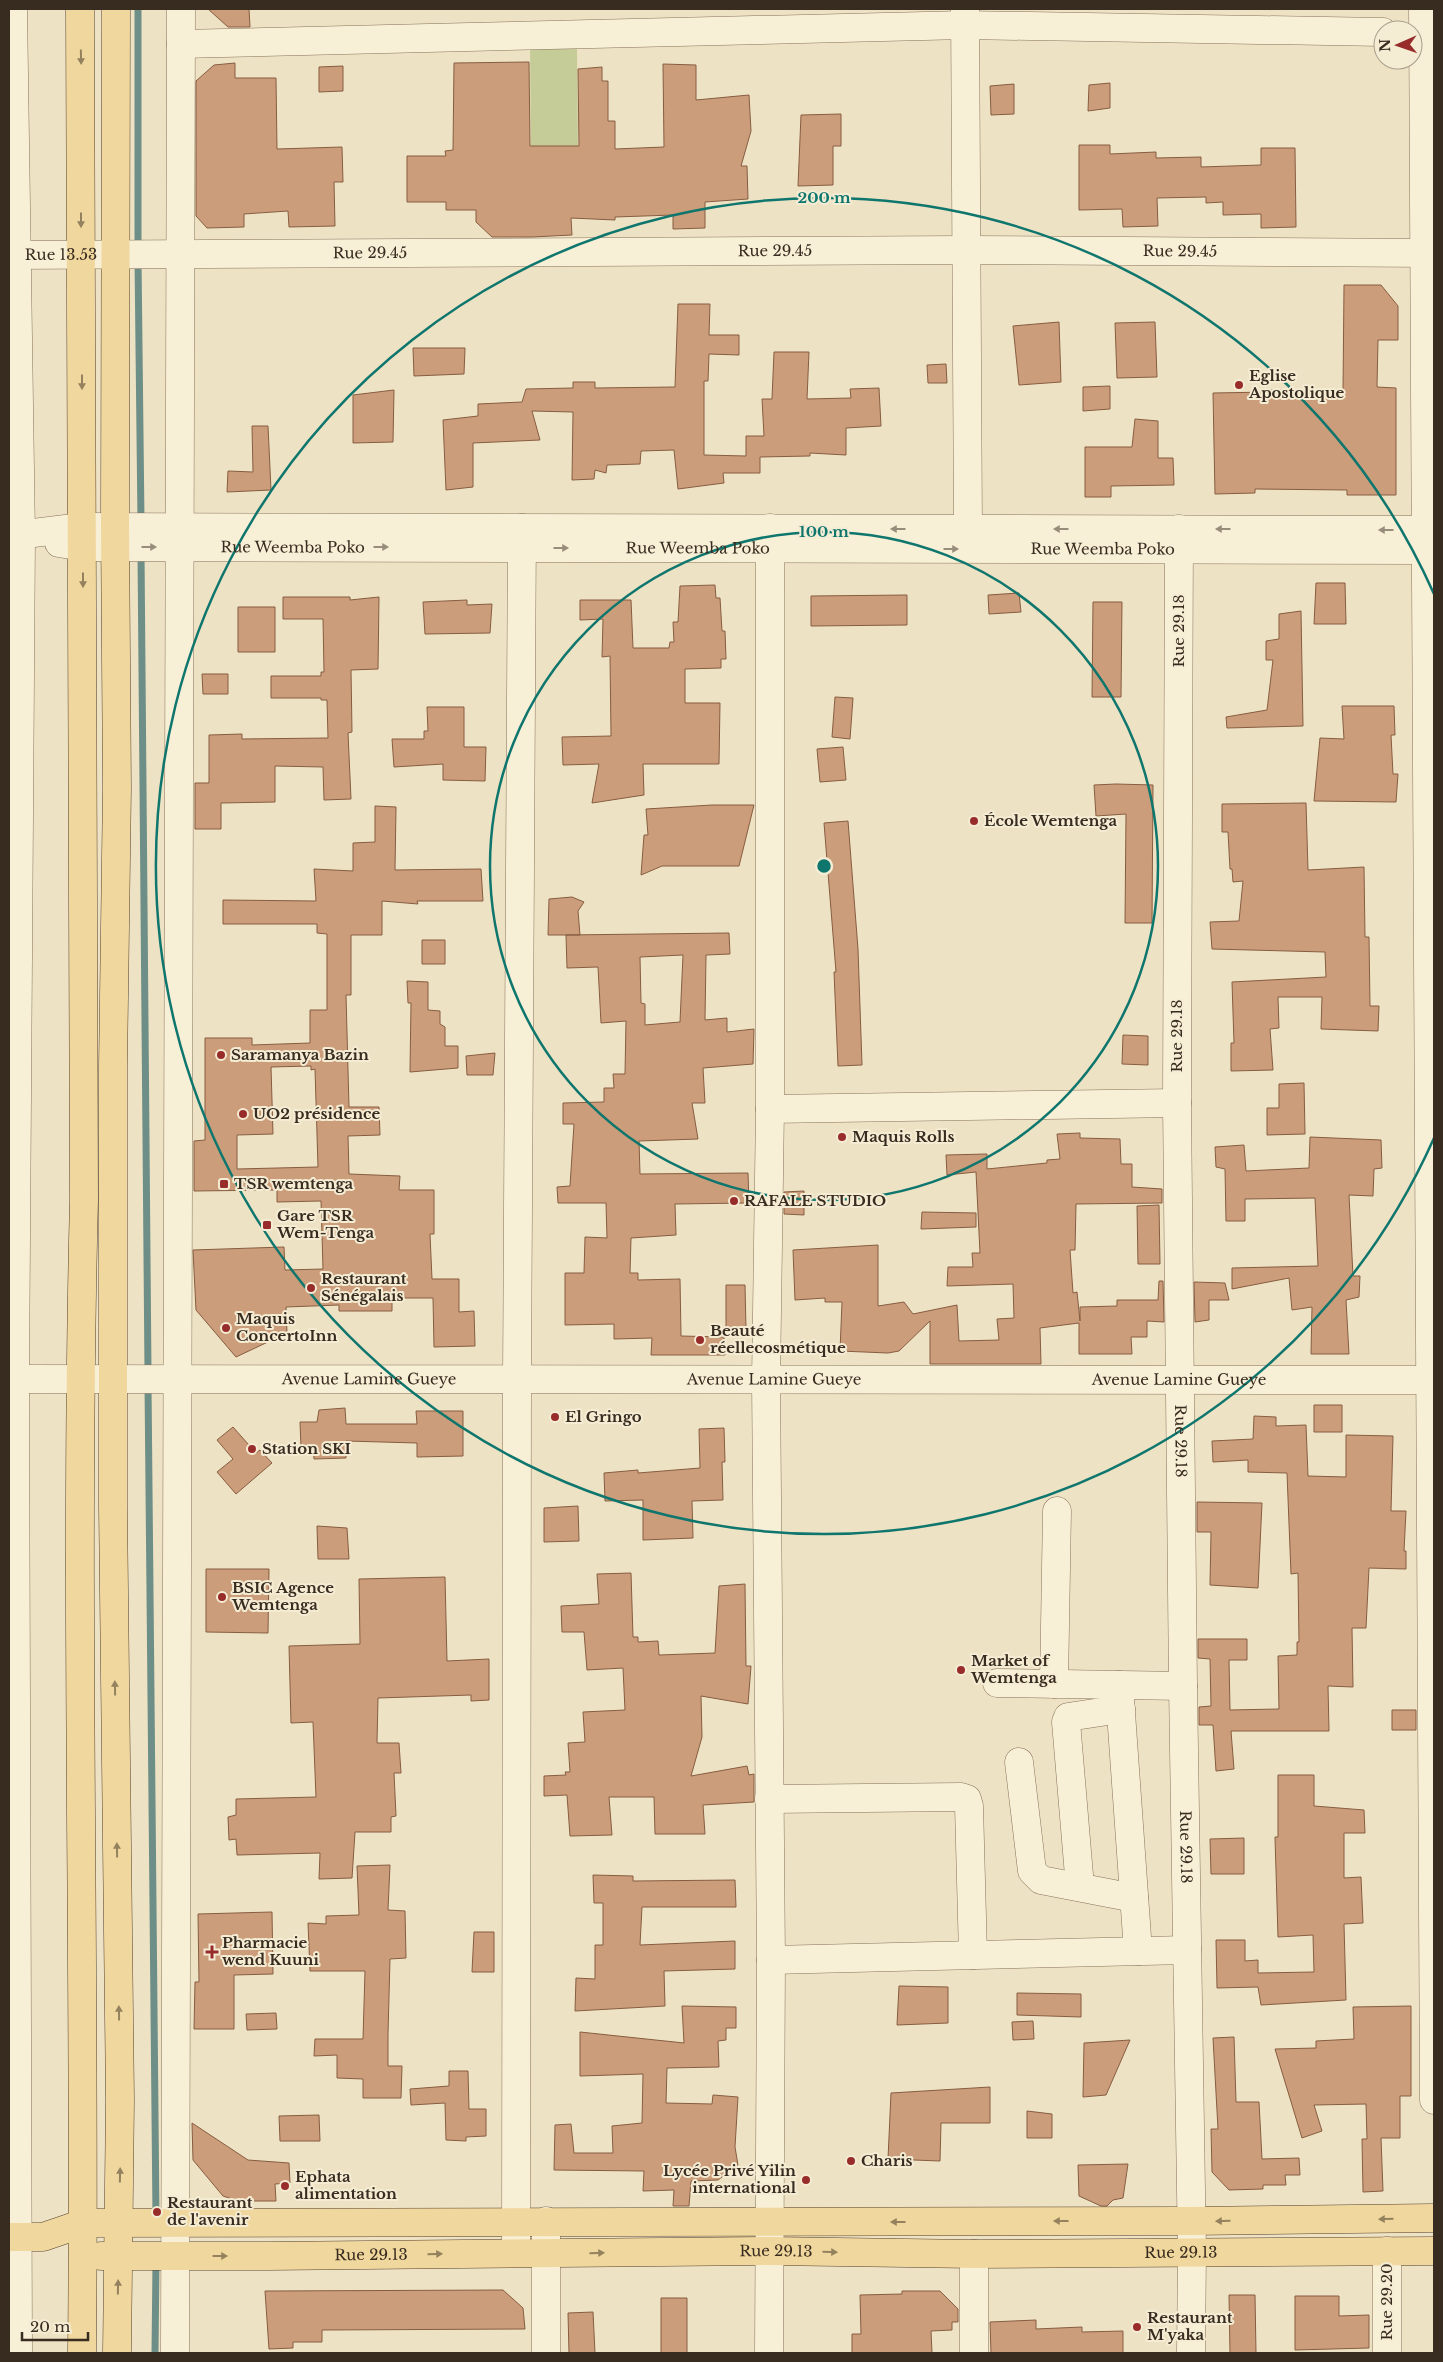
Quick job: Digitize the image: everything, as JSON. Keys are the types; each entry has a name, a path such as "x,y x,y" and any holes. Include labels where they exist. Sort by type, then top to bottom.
{"main road":[{"path":"80,9 84,1200 81,1379 81,1940 84,2223 82,2353"},
{"path":"116,9 115,537 117,788 113,1379 120,2090 117,2353"},
{"path":"23,2237 84,2223 1192,2221 1434,2218"},
{"path":"23,2237 83,2256"},
{"name":"Rue 29.13","path":"83,2256 770,2251 974,2254 1434,2251"}],"street":[{"path":"13,9 11,79 15,536 12,1379 23,2237 18,2353"},
{"path":"175,2353 177,2224 181,9"},
{"path":"180,44 965,17 1373,32"},
{"path":"965,17 968,529"},
{"path":"1423,27 1429,253 1434,2100"},
{"name":"Rue 29.45","path":"115,254 967,250 1429,253"},
{"name":"Rue 13.53","path":"13,255 115,254"},
{"name":"Rue Weemba Poko","path":"771,538 968,529 1179,539"},
{"name":"Rue Weemba Poko","path":"15,536 1430,540"},
{"path":"516,2253 517,1380 522,538"},
{"path":"769,2353 770,1960 766,1380 770,1109 771,538"},
{"name":"Rue 29.18","path":"1179,539 1177,1102 1183,1686 1192,2221 1191,2353"},
{"path":"770,1109 1177,1102"},
{"name":"Avenue Lamine Gueye","path":"12,1379 1432,1380"},
{"path":"1054,1684 1057,1512"},
{"path":"997,1683 1054,1684 1120,1697"},
{"path":"1080,1887 1066,1722 1068,1717 1120,1697 1183,1686"},
{"path":"1120,1697 1138,1951"},
{"path":"1019,1762 1032,1871 1042,1880 1134,1898"},
{"path":"769,1799 960,1797 966,1799 969,1806 974,1955"},
{"path":"770,1960 1188,1950"},
{"path":"546,2221 546,2353"},
{"name":"Rue 29.20","path":"1387,2251 1387,2353"},
{"path":"974,2254 974,2353"}],"green space":[{"path":"577,46 578,146 531,147 530,47"}],"building":[{"path":"208,9 249,9 250,27 228,27"},
{"path":"529,62 530,146 579,146 578,69 602,67 602,81 608,81 608,121 615,121 615,149 664,147 663,64 696,65 696,100 749,95 751,131 741,166 747,166 748,199 705,202 705,228 673,229 673,215 615,217 615,220 571,218 572,235 532,237 492,237 476,222 476,210 446,210 446,202 407,202 407,156 446,156 445,151 453,150 454,63"},
{"path":"235,63 235,78 276,78 277,149 342,147 343,182 334,182 335,226 289,227 288,211 244,214 244,227 207,228 196,216 196,81 214,65"},
{"path":"343,66 343,91 319,92 319,67"},
{"path":"1110,83 1110,108 1088,111 1089,85"},
{"path":"1014,84 1014,114 991,115 990,86"},
{"path":"841,114 841,146 833,146 833,185 798,186 801,115"},
{"path":"1079,145 1110,145 1110,154 1156,152 1156,158 1201,157 1201,167 1261,165 1261,148 1295,148 1296,227 1261,228 1261,214 1223,215 1223,202 1206,203 1206,197 1157,198 1158,226 1123,227 1122,209 1079,210"},
{"path":"1344,285 1381,285 1398,306 1398,340 1378,340 1377,387 1396,388 1396,495 1347,495 1347,490 1255,489 1255,493 1215,494 1213,393 1268,392 1268,390 1343,391"},
{"path":"678,304 710,304 709,335 739,335 739,355 709,354 708,381 704,381 704,455 746,456 746,436 764,436 762,399 772,399 774,352 809,352 807,399 851,398 850,389 879,388 881,426 846,428 846,455 810,453 810,456 760,457 760,473 723,473 724,483 678,489 674,450 641,451 640,464 607,465 606,473 595,470 594,479 572,480 573,412 532,411 540,440 473,443 473,487 446,490 443,420 478,416 478,404 522,402 526,389 573,388 573,382 595,382 595,388 675,387"},
{"path":"1059,322 1061,382 1019,385 1013,326"},
{"path":"1155,322 1157,377 1117,378 1115,323"},
{"path":"413,348 465,348 464,374 414,376"},
{"path":"946,364 947,383 928,383 927,365"},
{"path":"1110,386 1110,409 1083,411 1083,387"},
{"path":"394,390 393,442 353,443 353,395"},
{"path":"1135,419 1158,421 1158,458 1173,458 1174,485 1111,486 1111,497 1085,497 1085,447 1132,447"},
{"path":"252,426 268,426 271,490 227,492 228,471 253,472"},
{"path":"1316,583 1345,583 1346,624 1314,624"},
{"path":"715,585 716,598 720,598 722,631 725,631 726,659 721,659 721,668 685,669 685,703 720,703 719,764 643,764 644,795 592,803 599,764 563,765 562,737 611,736 610,656 602,657 603,619 580,620 580,600 631,600 633,648 669,648 670,642 674,642 673,622 678,622 680,586"},
{"path":"1019,593 1021,612 989,614 988,595"},
{"path":"907,595 907,625 811,626 811,596"},
{"path":"283,597 350,597 350,600 379,597 378,669 351,670 352,732 348,733 351,799 324,800 323,767 275,766 275,802 221,803 221,829 195,829 195,783 209,783 209,735 242,734 242,739 328,738 327,700 321,700 321,698 271,698 271,676 321,676 321,672 324,672 323,619 283,619"},
{"path":"467,600 467,605 492,604 490,633 425,634 423,602"},
{"path":"1093,602 1122,602 1121,697 1092,697"},
{"path":"238,607 275,607 275,652 238,652"},
{"path":"1301,611 1303,726 1227,728 1226,717 1267,710 1273,660 1266,660 1266,641 1279,639 1279,614"},
{"path":"202,674 228,674 228,694 203,694"},
{"path":"835,697 853,698 850,739 832,737"},
{"path":"1342,706 1394,706 1395,735 1391,735 1393,774 1398,774 1396,802 1314,801 1320,738 1344,739"},
{"path":"427,707 464,707 464,747 486,747 485,781 443,780 443,764 394,767 392,739 424,739 424,731 428,731"},
{"path":"843,747 846,780 820,782 817,749"},
{"path":"1094,785 1153,785 1152,923 1125,923 1126,814 1096,816"},
{"path":"1306,803 1308,870 1364,867 1365,937 1369,937 1370,1006 1379,1006 1378,1031 1321,1029 1322,997 1278,997 1279,1028 1270,1029 1273,1070 1231,1071 1231,1043 1234,1043 1232,982 1326,977 1325,952 1212,949 1210,922 1239,921 1243,881 1233,882 1232,869 1230,869 1228,832 1222,832 1222,804"},
{"path":"712,805 754,805 739,866 662,866 641,875 644,835 648,835 646,809"},
{"path":"375,806 396,807 395,870 481,869 483,901 417,901 418,904 382,901 382,935 351,935 351,995 346,995 349,1107 379,1107 380,1135 348,1136 349,1174 400,1176 399,1190 434,1190 434,1234 430,1234 432,1279 459,1279 459,1312 474,1311 475,1346 434,1347 433,1298 392,1298 392,1311 339,1311 339,1305 286,1307 287,1333 236,1357 196,1310 193,1250 284,1247 285,1270 323,1269 321,1201 277,1202 277,1190 194,1191 194,1141 205,1140 205,1038 252,1038 252,1045 310,1043 310,1010 327,1010 327,934 317,933 317,924 223,924 223,900 316,901 314,869 353,871 353,843 375,842","holes":["311,1066 311,1070 315,1069 318,1167 237,1169 237,1135 273,1134 271,1067"]},
{"path":"848,821 858,949 862,1065 838,1066 834,972 836,972 824,823"},
{"path":"572,897 584,902 578,911 580,935 548,935 549,899"},
{"path":"729,933 730,954 706,955 705,1020 727,1018 727,1032 754,1029 753,1064 703,1068 705,1103 692,1103 698,1139 639,1141 640,1174 748,1173 749,1203 675,1204 676,1235 631,1238 630,1273 638,1273 638,1280 680,1279 681,1336 724,1337 725,1355 651,1355 652,1338 614,1339 614,1324 565,1325 565,1273 584,1273 585,1237 607,1238 606,1203 558,1203 557,1187 570,1186 574,1124 563,1124 563,1103 604,1102 604,1088 614,1088 613,1074 625,1074 626,1021 601,1023 598,967 567,968 566,935","holes":["683,955 680,1022 645,1025 645,1004 641,1003 640,957"]},
{"path":"422,940 445,940 445,964 422,964"},
{"path":"407,981 428,982 428,1010 440,1011 440,1024 445,1027 445,1046 458,1046 458,1068 410,1072 411,1003 408,1003"},
{"path":"1123,1035 1148,1036 1148,1065 1122,1064"},
{"path":"495,1053 493,1075 467,1075 466,1056"},
{"path":"1304,1083 1305,1134 1267,1135 1267,1108 1279,1108 1279,1084"},
{"path":"1080,1133 1080,1138 1120,1139 1121,1164 1132,1164 1132,1187 1162,1189 1162,1203 1076,1204 1075,1250 1070,1250 1073,1293 1077,1292 1080,1321 1080,1307 1117,1306 1117,1300 1158,1300 1159,1281 1163,1281 1164,1322 1147,1321 1147,1337 1131,1337 1132,1354 1079,1354 1079,1323 1040,1328 1041,1364 930,1364 930,1321 899,1351 888,1353 840,1351 842,1302 825,1302 825,1298 795,1300 793,1250 878,1245 878,1306 904,1302 913,1314 957,1305 959,1341 999,1340 997,1319 1014,1318 1013,1284 947,1286 948,1267 973,1267 972,1253 980,1253 976,1172 947,1175 946,1155 987,1154 987,1169 1047,1163 1047,1160 1060,1159 1057,1134"},
{"path":"1310,1137 1381,1140 1382,1168 1374,1169 1373,1196 1349,1195 1353,1276 1360,1276 1359,1297 1346,1300 1349,1354 1311,1354 1312,1307 1292,1310 1289,1278 1232,1289 1232,1268 1318,1266 1315,1198 1245,1199 1245,1221 1226,1221 1225,1169 1216,1167 1215,1147 1244,1145 1246,1171 1309,1168"},
{"path":"804,1191 804,1215 784,1214 784,1192"},
{"path":"1159,1205 1160,1264 1138,1264 1137,1206"},
{"path":"922,1212 976,1213 976,1227 921,1229"},
{"path":"1194,1282 1225,1283 1229,1300 1209,1300 1209,1320 1195,1322"},
{"path":"726,1285 745,1285 746,1330 726,1330"},
{"path":"1314,1405 1342,1405 1342,1432 1314,1432"},
{"path":"345,1408 346,1424 417,1424 416,1411 463,1411 463,1456 417,1457 417,1443 346,1441 346,1458 314,1459 313,1447 301,1447 300,1422 317,1422 319,1410"},
{"path":"1254,1416 1276,1417 1276,1426 1306,1425 1308,1476 1346,1477 1346,1435 1393,1436 1391,1511 1406,1511 1404,1551 1406,1551 1406,1569 1369,1568 1366,1628 1352,1628 1353,1687 1328,1686 1329,1731 1231,1731 1234,1769 1216,1771 1213,1725 1199,1725 1199,1707 1211,1706 1210,1659 1198,1658 1198,1639 1247,1639 1247,1660 1229,1660 1230,1710 1279,1709 1278,1656 1297,1655 1297,1642 1299,1642 1298,1573 1291,1574 1287,1473 1248,1472 1248,1460 1213,1462 1212,1441 1253,1439"},
{"path":"233,1427 256,1453 260,1450 272,1463 236,1494 217,1472 233,1459 217,1440"},
{"path":"724,1428 725,1462 722,1462 723,1500 692,1501 693,1538 643,1540 643,1500 605,1501 604,1473 638,1470 638,1473 700,1468 699,1429"},
{"path":"1197,1502 1262,1503 1258,1588 1210,1585 1211,1532 1197,1532"},
{"path":"578,1506 579,1541 544,1542 544,1508"},
{"path":"317,1526 347,1528 349,1559 318,1559"},
{"path":"206,1569 269,1569 268,1633 206,1632"},
{"path":"631,1573 633,1637 638,1637 638,1642 658,1641 659,1655 715,1653 719,1586 745,1584 746,1666 751,1666 748,1704 701,1696 702,1737 691,1776 747,1766 749,1775 754,1774 754,1802 703,1805 705,1834 655,1834 654,1797 609,1797 612,1835 570,1836 567,1795 544,1796 544,1776 566,1775 565,1772 570,1772 568,1743 585,1742 583,1712 625,1710 623,1668 587,1670 584,1632 562,1632 561,1606 599,1604 597,1574"},
{"path":"445,1577 447,1661 489,1659 489,1700 471,1701 471,1695 378,1698 377,1743 399,1743 401,1773 394,1773 396,1816 391,1817 391,1832 355,1832 352,1878 319,1879 320,1853 237,1855 236,1839 229,1840 228,1817 236,1815 236,1799 316,1797 313,1722 291,1723 289,1646 360,1644 359,1579"},
{"path":"1392,1710 1416,1710 1416,1730 1392,1730"},
{"path":"1278,1775 1314,1775 1314,1806 1364,1810 1365,1833 1344,1833 1344,1878 1361,1877 1363,1923 1344,1924 1346,2000 1261,2005 1258,1987 1217,1988 1216,1940 1245,1940 1245,1961 1258,1960 1258,1973 1314,1972 1313,1935 1278,1937 1275,1837 1278,1837"},
{"path":"1244,1838 1244,1874 1211,1874 1210,1839"},
{"path":"390,1865 388,1910 405,1911 406,1958 390,1959 388,2034 388,2066 402,2066 401,2098 363,2098 363,2079 337,2078 337,2055 314,2056 315,2039 363,2039 365,1971 310,1971 308,1923 326,1924 326,1916 359,1915 357,1866"},
{"path":"593,1875 633,1876 633,1881 735,1880 736,1907 642,1907 640,1945 735,1941 735,1969 664,1971 665,2006 575,2011 576,1978 595,1979 595,1945 603,1945 603,1903 594,1903"},
{"path":"272,1912 273,1974 234,1975 234,2029 194,2029 195,1982 199,1982 198,1914"},
{"path":"474,1932 494,1932 494,1972 472,1972"},
{"path":"899,1986 948,1987 948,2023 897,2025"},
{"path":"1017,1993 1081,1994 1081,2017 1017,2015"},
{"path":"682,2006 736,2007 736,2028 726,2028 726,2040 718,2041 719,2067 667,2068 666,2103 712,2104 713,2095 738,2097 735,2147 738,2165 718,2180 691,2181 689,2206 673,2206 674,2190 643,2191 644,2171 554,2170 555,2125 571,2124 574,2153 613,2153 612,2126 642,2123 643,2074 580,2076 580,2032 684,2043"},
{"path":"1411,2006 1411,2096 1400,2096 1400,2138 1381,2138 1383,2191 1363,2192 1362,2139 1367,2139 1366,2104 1314,2105 1322,2131 1302,2138 1275,2049 1316,2048 1316,2041 1354,2039 1353,2007"},
{"path":"276,2013 277,2029 247,2030 246,2014"},
{"path":"1033,2021 1034,2039 1013,2040 1012,2022"},
{"path":"1234,2037 1236,2102 1259,2102 1262,2159 1299,2158 1300,2175 1285,2175 1286,2185 1263,2185 1263,2189 1229,2190 1212,2172 1211,2129 1218,2129 1213,2038"},
{"path":"1130,2040 1106,2095 1083,2097 1084,2043"},
{"path":"449,2071 468,2071 469,2109 486,2109 486,2136 466,2137 466,2141 446,2140 445,2103 411,2105 410,2089 449,2086"},
{"path":"990,2087 990,2123 941,2123 940,2161 888,2159 891,2093"},
{"path":"1027,2111 1052,2114 1052,2138 1027,2138"},
{"path":"319,2115 320,2141 280,2141 279,2116"},
{"path":"192,2123 248,2160 289,2163 290,2183 275,2184 276,2201 238,2201 223,2196 193,2160"},
{"path":"1128,2164 1123,2198 1113,2200 1107,2206 1101,2206 1079,2196 1078,2165"},
{"path":"503,2290 523,2308 525,2329 322,2330 322,2342 293,2342 293,2348 269,2349 265,2291"},
{"path":"902,2291 940,2291 958,2309 958,2322 952,2322 952,2330 931,2331 932,2353 852,2353 852,2334 861,2334 860,2295 902,2294"},
{"path":"1229,2295 1255,2295 1256,2353 1230,2353"},
{"path":"1295,2296 1339,2296 1339,2316 1369,2315 1369,2348 1295,2350"},
{"path":"661,2298 687,2298 687,2353 661,2353"},
{"path":"593,2312 595,2353 569,2353 568,2313"},
{"path":"1036,2320 1036,2329 1082,2327 1082,2332 1123,2331 1123,2353 991,2353 990,2322"}],"waterway":[{"path":"138,9 138,248"},
{"path":"138,259 141,521"},
{"path":"141,552 148,1373"},
{"path":"148,1384 156,2218"},
{"path":"155,2353 156,2262"}],"place":[{"name":"Eglise Apostolique","path":"1239,385"},
{"name":"École Wemtenga","path":"974,821"},
{"name":"Saramanya Bazin","path":"221,1055"},
{"name":"UO2 présidence","path":"243,1114"},
{"name":"Maquis Rolls","path":"842,1137"},
{"name":"TSR wemtenga","path":"224,1184"},
{"name":"RAFALE STUDIO","path":"734,1201"},
{"name":"Gare TSR Wem-Tenga","path":"267,1225"},
{"name":"Restaurant Sénégalais","path":"311,1288"},
{"name":"Maquis ConcertoInn","path":"226,1328"},
{"name":"Beauté réellecosmétique","path":"700,1340"},
{"name":"El Gringo","path":"555,1417"},
{"name":"Station SKI","path":"252,1449"},
{"name":"BSIC Agence Wemtenga","path":"222,1597"},
{"name":"Market of Wemtenga","path":"961,1670"},
{"name":"Pharmacie wend Kuuni","path":"212,1952"},
{"name":"Charis","path":"851,2161"},
{"name":"Lycée Privé Yilin international","path":"806,2180"},
{"name":"Ephata alimentation","path":"285,2186"},
{"name":"Restaurant de l'avenir","path":"157,2212"},
{"name":"Restaurant M'yaka","path":"1137,2327"}]}
